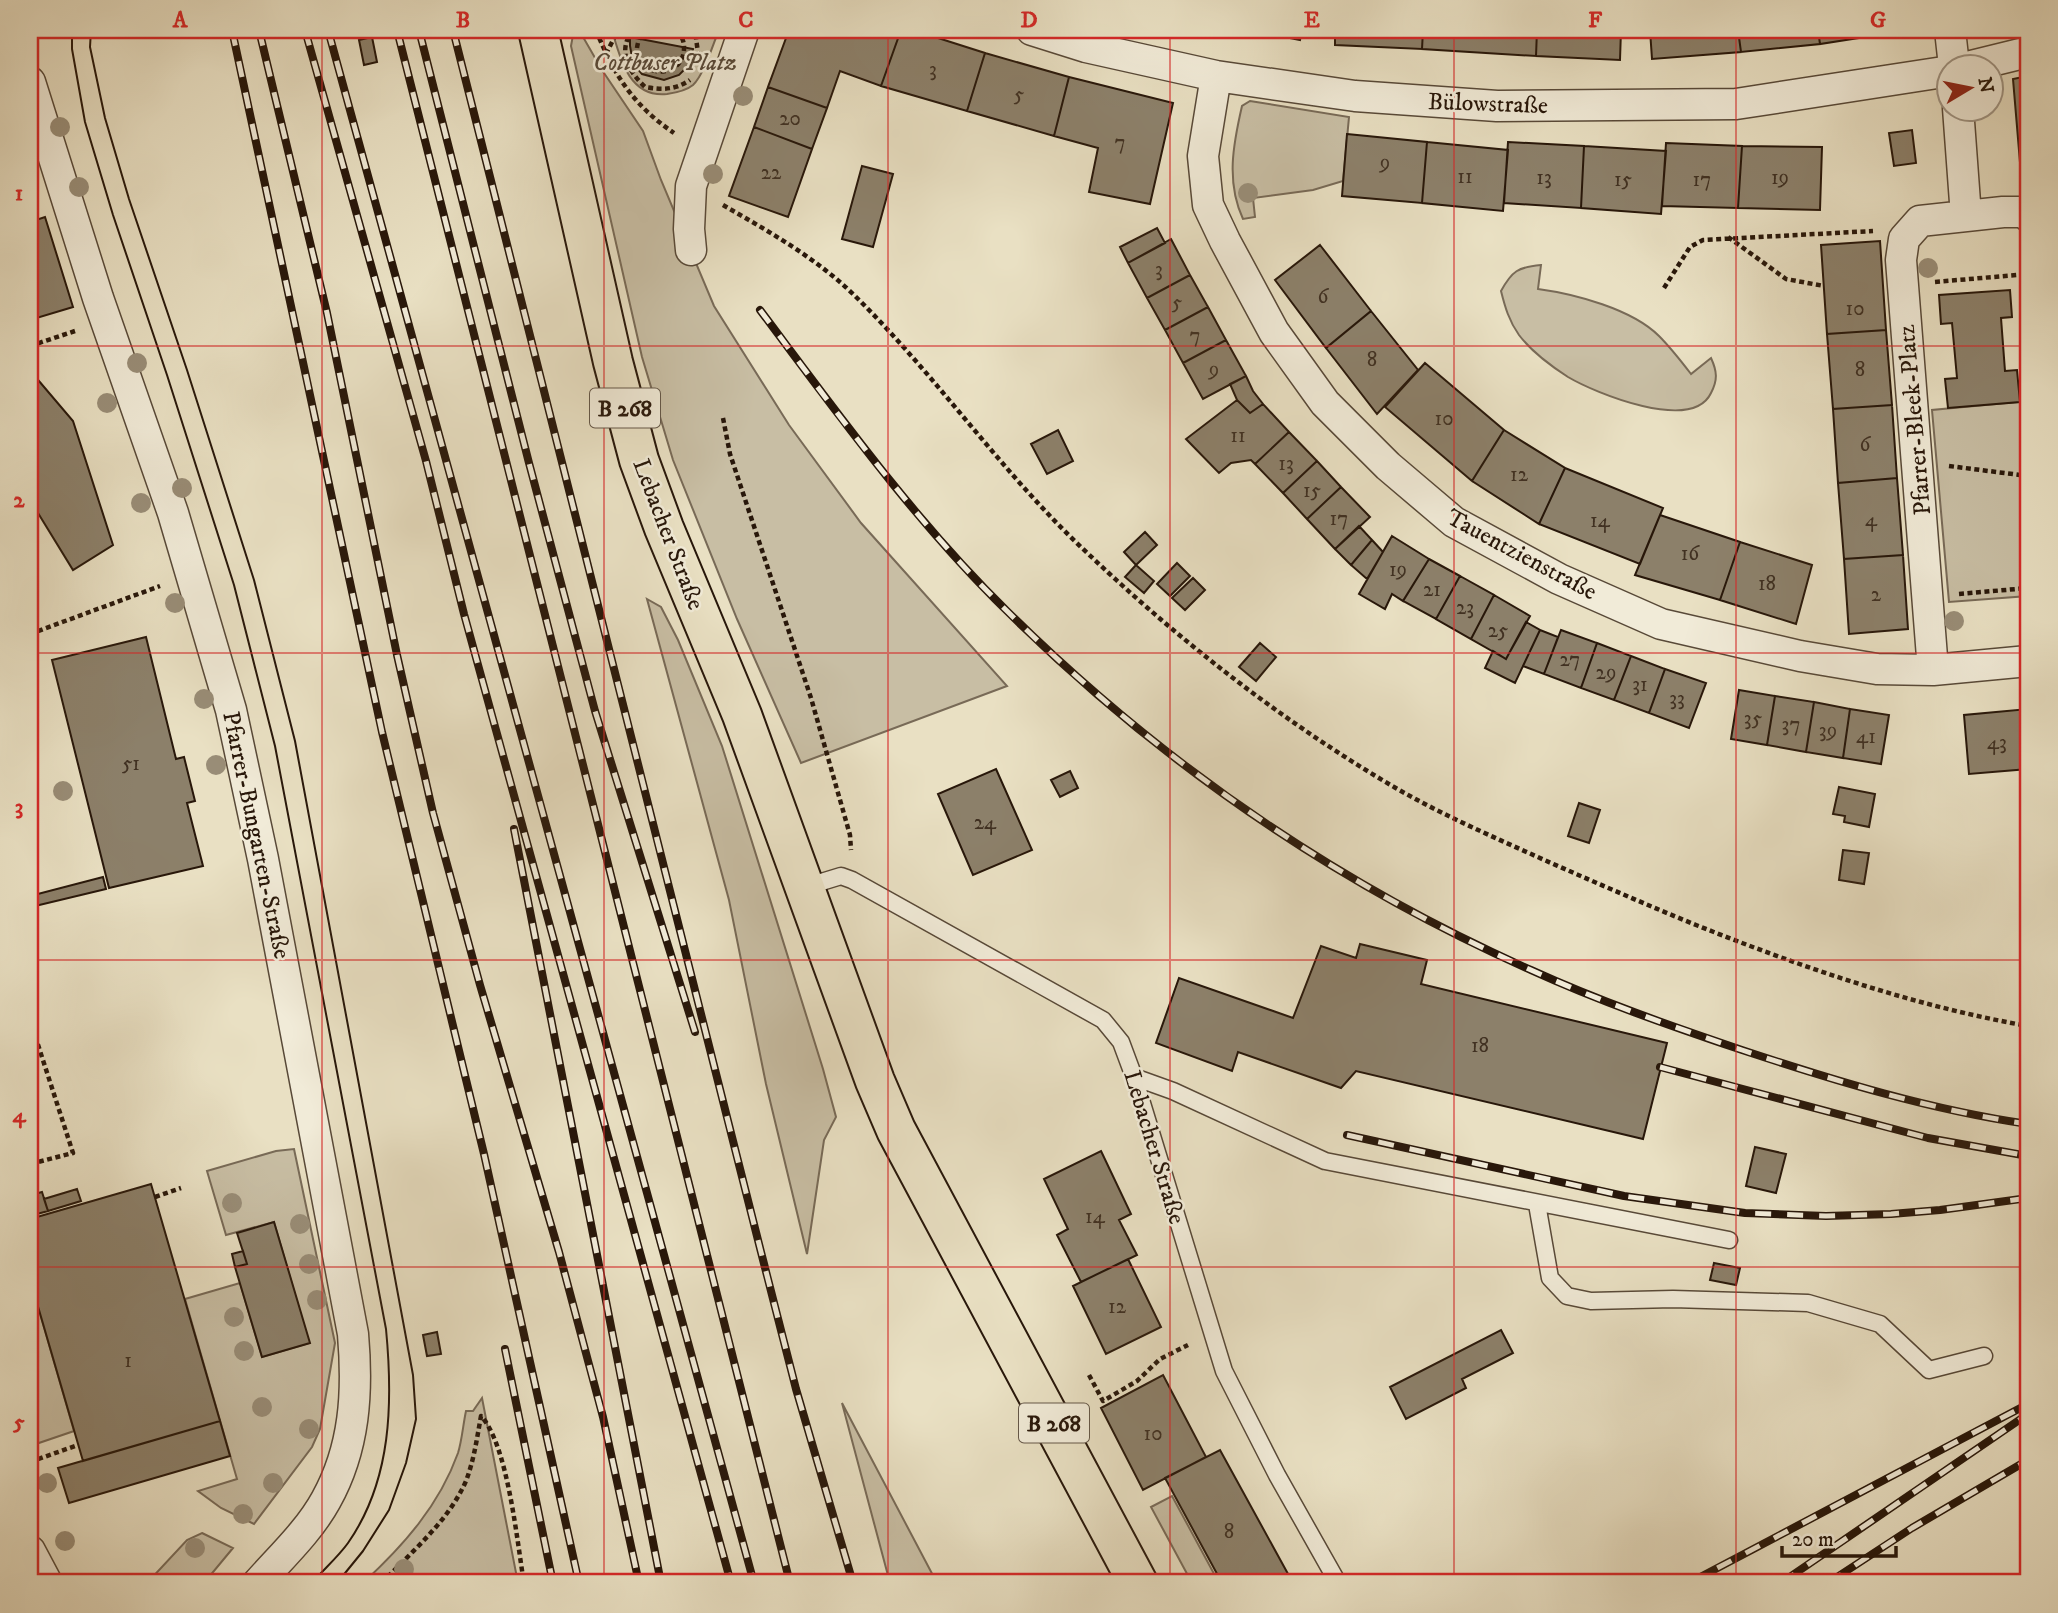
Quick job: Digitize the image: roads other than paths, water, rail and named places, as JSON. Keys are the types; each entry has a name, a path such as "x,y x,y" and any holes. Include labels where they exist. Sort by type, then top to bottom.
{"main road":[{"name":"Lebacher Straße","path":"538,30 613,362 639,460 664,528 742,715 876,1081 896,1130 1138,1583"},
{"name":"Lebacher Straße","path":"551,30 551,87"}],"street":[{"path":"691,250 691,186 744,30"},
{"name":"Bülowstraße","path":"1032,30 1086,47 1216,76 1355,96 1497,106 1736,104 1936,73"},
{"path":"1950,30 1952,52"},
{"path":"2006,57 2028,52"},
{"name":"Tauentzienstraße","path":"1216,76 1203,156 1208,205 1225,241 1274,332 1325,403 1388,466 1454,522 1559,579 1661,624 1800,656 1864,667 1933,670 2028,660"},
{"name":"Pfarrer-Bungarten-Straße","path":"30,82 106,321 178,527 231,710 263,859 353,1334 356,1405 350,1439 339,1472 325,1502 258,1583"},
{"path":"1959,122 1966,216 2014,212 2024,212 2028,216"},
{"name":"Pfarrer-Bleek-Platz","path":"1933,670 1901,260 1904,239 1920,221 1966,216"},
{"path":"30,1551 47,1583"}],"lane":[{"name":"Lebacher Straße","path":"805,887 841,876 852,880 1103,1020 1121,1042 1224,1371 1277,1475 1338,1583"},
{"path":"1134,1077 1173,1091 1325,1161 1730,1240"},
{"path":"1536,1204 1550,1278 1567,1296 1591,1301 1673,1298 1808,1303 1880,1324 1929,1370 1984,1356"}],"tram line":[{"path":"72,30 72,49 85,122 234,585 275,746 386,1329 389,1412 381,1467 363,1519 348,1543 312,1583"},
{"path":"91,30 90,47 105,118 254,580 295,741 413,1375 416,1419 406,1463 389,1510 363,1551 337,1583"}],"railway":[{"path":"232,30 382,732 484,1154 579,1583"},
{"path":"259,30 327,313 397,655 433,813 480,985 559,1252 603,1417 639,1583"},
{"path":"305,30 426,461 464,614 731,1583"},
{"path":"328,30 754,1583"},
{"path":"397,30 790,1583"},
{"path":"419,30 595,711 695,1032"},
{"path":"453,30 796,1389 853,1583"},
{"path":"760,310 909,503 1007,611 1065,666 1188,768 1319,858 1458,936 1635,1013 1848,1083 1920,1103 2028,1124"},
{"path":"514,829 661,1583"},
{"path":"1660,1067 1928,1138 2028,1156"},
{"path":"1347,1135 1624,1196 1745,1213 1826,1216 1891,1214 2028,1198"},
{"path":"505,1349 553,1583"},
{"path":"1689,1583 2028,1404"},
{"path":"1781,1583 2028,1414"},
{"path":"1828,1583 1912,1528 2028,1460"}],"park label":[{"name":"Cottbuser Platz","path":"665,62"}]}
